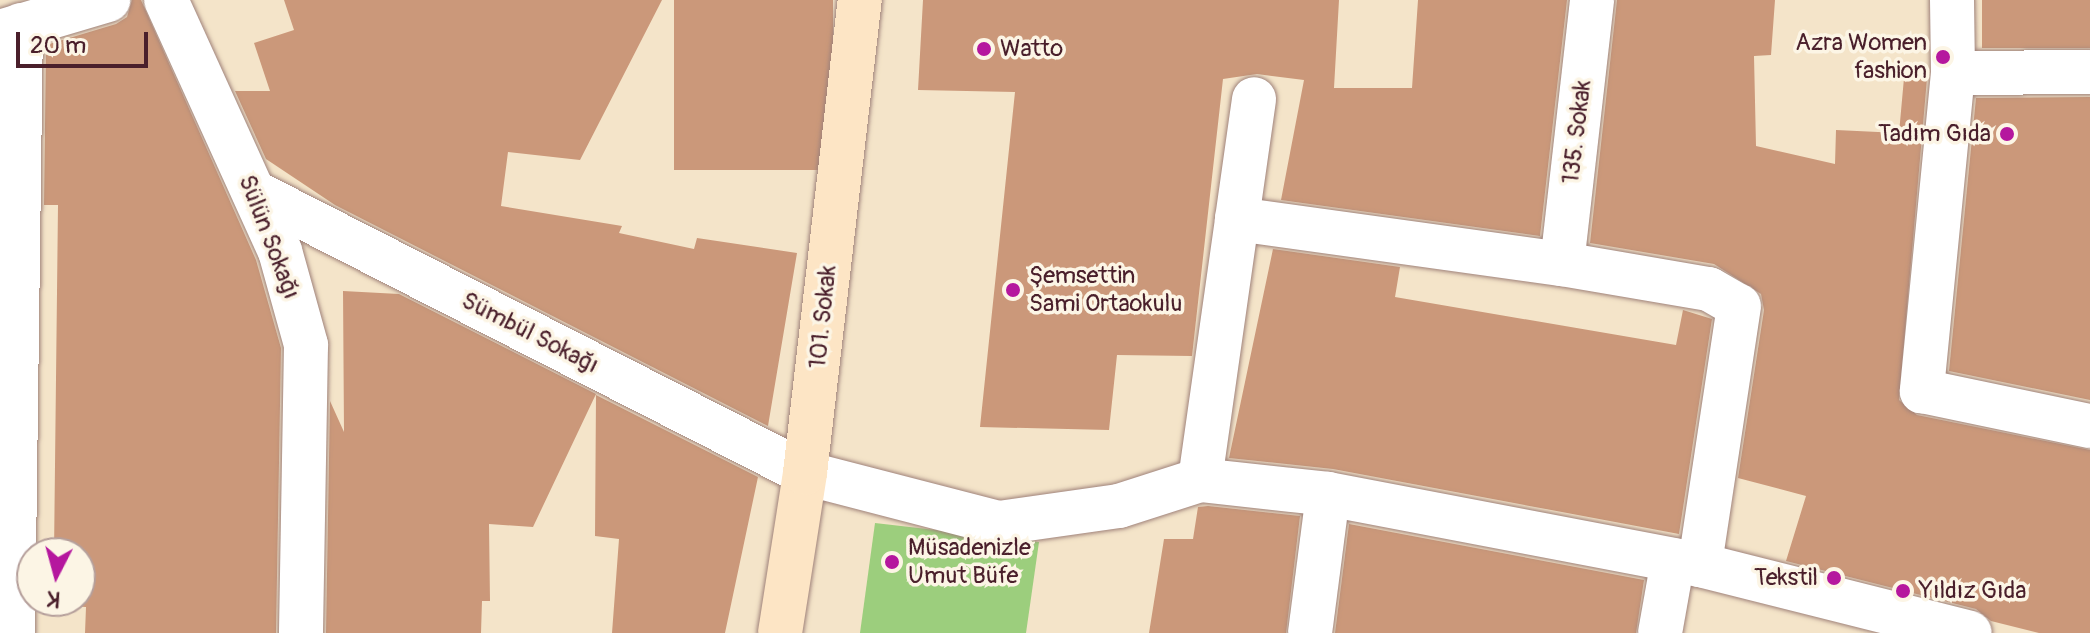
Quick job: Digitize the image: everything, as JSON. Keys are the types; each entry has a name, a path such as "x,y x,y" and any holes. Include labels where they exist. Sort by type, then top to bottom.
{"street":[{"path":"13,633 11,28 108,0"},
{"name":"Sülün Sokağı","path":"166,0 280,251 306,345 301,633"},
{"name":"101. Sokak","path":"780,633 805,473 860,0"},
{"name":"135. Sokak","path":"1562,264 1592,0"},
{"path":"1952,0 1953,73 1922,391 2090,426"},
{"path":"1953,73 2090,72"},
{"path":"1254,99 1200,480 1328,494 1687,563 1897,626 1970,633"},
{"name":"Sümbül Sokağı","path":"254,192 805,473 999,523 1119,506 1200,480"},
{"path":"1237,219 1562,264 1709,289 1739,306 1687,563 1660,633"},
{"path":"1310,633 1328,494"}],"green space":[{"path":"875,523 1039,542 1026,633 860,633"}],"building":[{"path":"132,0 141,0 256,260 281,348 276,633 85,633 86,617 96,617 96,537 54,537 58,205 44,205 46,45 116,24 127,17"},
{"path":"284,0 662,0 580,160 508,152 501,206 622,226 619,233 694,249 697,238 797,253 768,426 335,205 266,159 235,91 270,91 254,43 294,30"},
{"path":"674,0 833,0 833,170 674,170"},
{"path":"923,0 1339,0 1334,88 1412,88 1418,0 1567,0 1540,236 1281,200 1304,80 1257,74 1223,79 1192,356 1117,355 1109,430 980,427 1015,92 918,90"},
{"path":"1617,0 1775,0 1771,55 1754,56 1756,146 1835,164 1836,130 1899,133 1905,67 1928,67 1899,400 1917,415 2090,450 2090,633 2039,633 1991,621 1976,609 1786,561 1806,496 1738,478 1764,310 1761,294 1714,264 1590,243"},
{"path":"1982,0 2090,0 2090,48 1982,48"},
{"path":"2090,97 2090,400 1949,371 1976,98"},
{"path":"1273,249 1400,267 1395,297 1676,345 1683,310 1712,319 1679,534 1333,469 1229,458"},
{"path":"343,291 399,294 596,394 533,527 489,524 490,601 482,601 481,633 326,633 330,401 344,432"},
{"path":"596,395 758,477 725,633 612,633 619,539 595,536"},
{"path":"1198,507 1300,516 1286,633 1149,633 1164,539 1193,539"},
{"path":"1349,524 1644,580 1636,633 1335,633"}],"place":[{"name":"Watto","path":"984,49"},
{"name":"Azra Women fashion","path":"1943,57"},
{"name":"Tadım Gıda","path":"2007,134"},
{"name":"Şemsettin Sami Ortaokulu","path":"1013,290"},
{"name":"Müsadenizle Umut Büfe","path":"892,562"},
{"name":"Tekstil","path":"1834,578"},
{"name":"Yıldız Gıda","path":"1903,591"}]}
